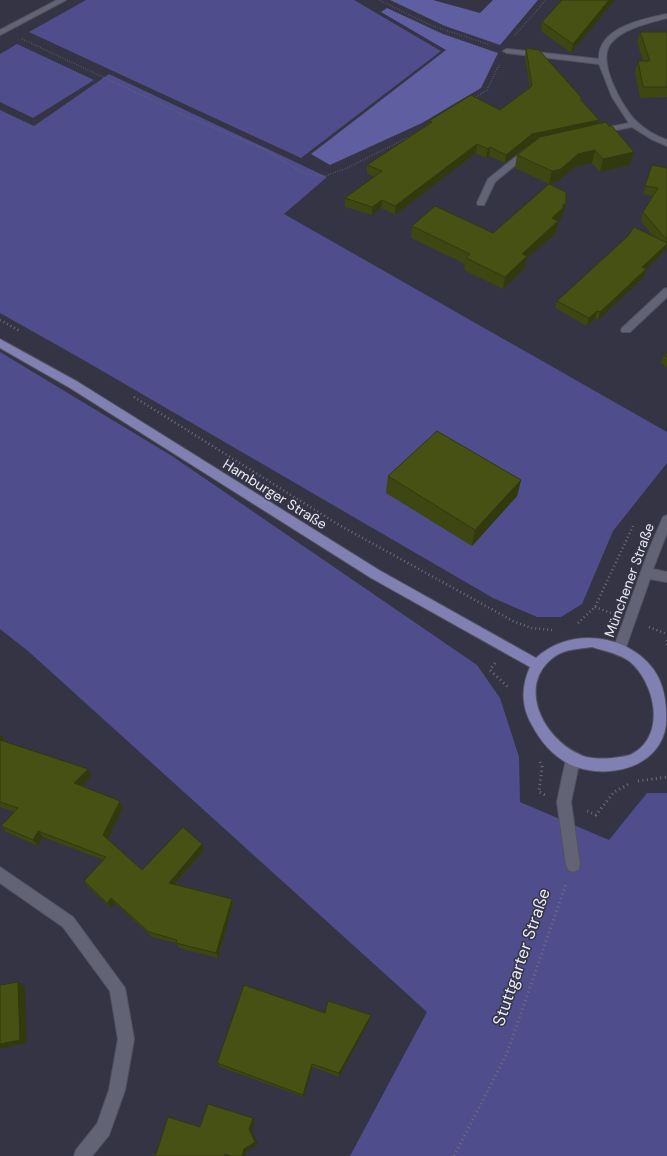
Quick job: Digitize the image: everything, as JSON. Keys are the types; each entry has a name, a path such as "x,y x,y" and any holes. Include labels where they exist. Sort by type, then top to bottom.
{"main road":[{"name":"Hamburger Straße","path":"0,343 74,385 375,574 537,665"},
{"path":"592,642 618,650 633,658 650,673 660,691 665,711 662,741 635,759 614,765 591,764 573,759 549,742 535,723 528,702 529,683 537,665 552,652 570,644 592,642"}],"street":[{"path":"3,31 62,0"},
{"path":"667,16 651,20 619,32 605,46 603,62 614,95 634,124 667,143"},
{"path":"507,51 603,62"},
{"path":"588,134 634,124"},
{"path":"481,203 491,181 534,146"},
{"path":"626,330 667,291"},
{"name":"Münchener Straße","path":"618,650 647,573 657,541 667,520"},
{"path":"647,573 667,576"},
{"path":"573,759 564,802 573,865"},
{"path":"0,874 68,922 117,988 126,1039 118,1090 103,1129 82,1156"}],"path":[{"path":"379,0 430,25 507,51"},
{"path":"468,102 487,90 507,51 508,42 546,0"},
{"path":"3,31 186,116 266,150 305,174 324,176 347,168 416,133"},
{"path":"0,320 21,332"},
{"path":"130,396 339,525 513,621 531,628 555,629"},
{"path":"572,625 582,621 595,608 633,526"},
{"path":"667,640 667,646"},
{"path":"564,802 596,815 614,792 649,778 667,777"},
{"name":"Stuttgarter Straße","path":"454,1156 507,1052 573,865"}],"shaded area":[{"path":"86,0 354,0 441,51 301,158 29,32"},
{"path":"390,0 433,0 480,13 493,0 538,0 500,45 445,26"},
{"path":"387,8 443,34 498,53 481,88 422,123 330,165 311,154 446,50 381,12"},
{"path":"17,44 94,80 33,118 0,102 0,54"},
{"path":"109,74 327,177 284,214 667,432 667,463 613,531 582,604 561,617 537,617 493,598 0,313 0,110 34,126"},
{"path":"0,352 172,456 477,665 500,698 519,757 520,802 609,840 647,793 667,793 667,1156 350,1156 427,1012 28,651 0,629"}],"building":[{"path":"562,0 609,0 573,44 542,22"},
{"path":"640,32 667,32 667,87 643,87 638,61 650,61"},
{"path":"526,48 539,50 581,97 581,100 599,120 532,134 506,155 490,147 488,149 477,144 395,206 382,200 372,207 345,198 382,171 367,165 432,122 429,121 471,95 500,110 532,86"},
{"path":"606,122 609,126 612,126 634,152 603,159 595,150 578,154 561,169 552,171 517,155 540,137"},
{"path":"652,165 667,168 667,240 643,212 658,188 645,186"},
{"path":"549,184 566,192 566,203 562,206 564,207 552,218 558,221 522,254 527,256 505,277 466,258 470,254 412,226 435,206 493,233"},
{"path":"634,227 667,243 642,267 646,269 600,312 597,311 589,318 557,301 628,236"},
{"path":"437,431 521,480 475,530 388,476"},
{"path":"0,740 88,769 74,783 120,801 103,835 142,870 183,827 202,844 169,883 232,899 216,953 176,943 177,940 149,932 111,898 107,903 84,881 106,857 38,831 33,840 1,826 18,808 0,802"},
{"path":"18,982 20,1040 0,1044 0,985"},
{"path":"244,985 325,1013 328,1001 371,1015 339,1073 312,1064 303,1095 217,1063"},
{"path":"208,1104 253,1118 249,1129 255,1142 244,1149 242,1156 230,1156 225,1154 225,1156 154,1156 156,1154 168,1117 200,1127"}]}
